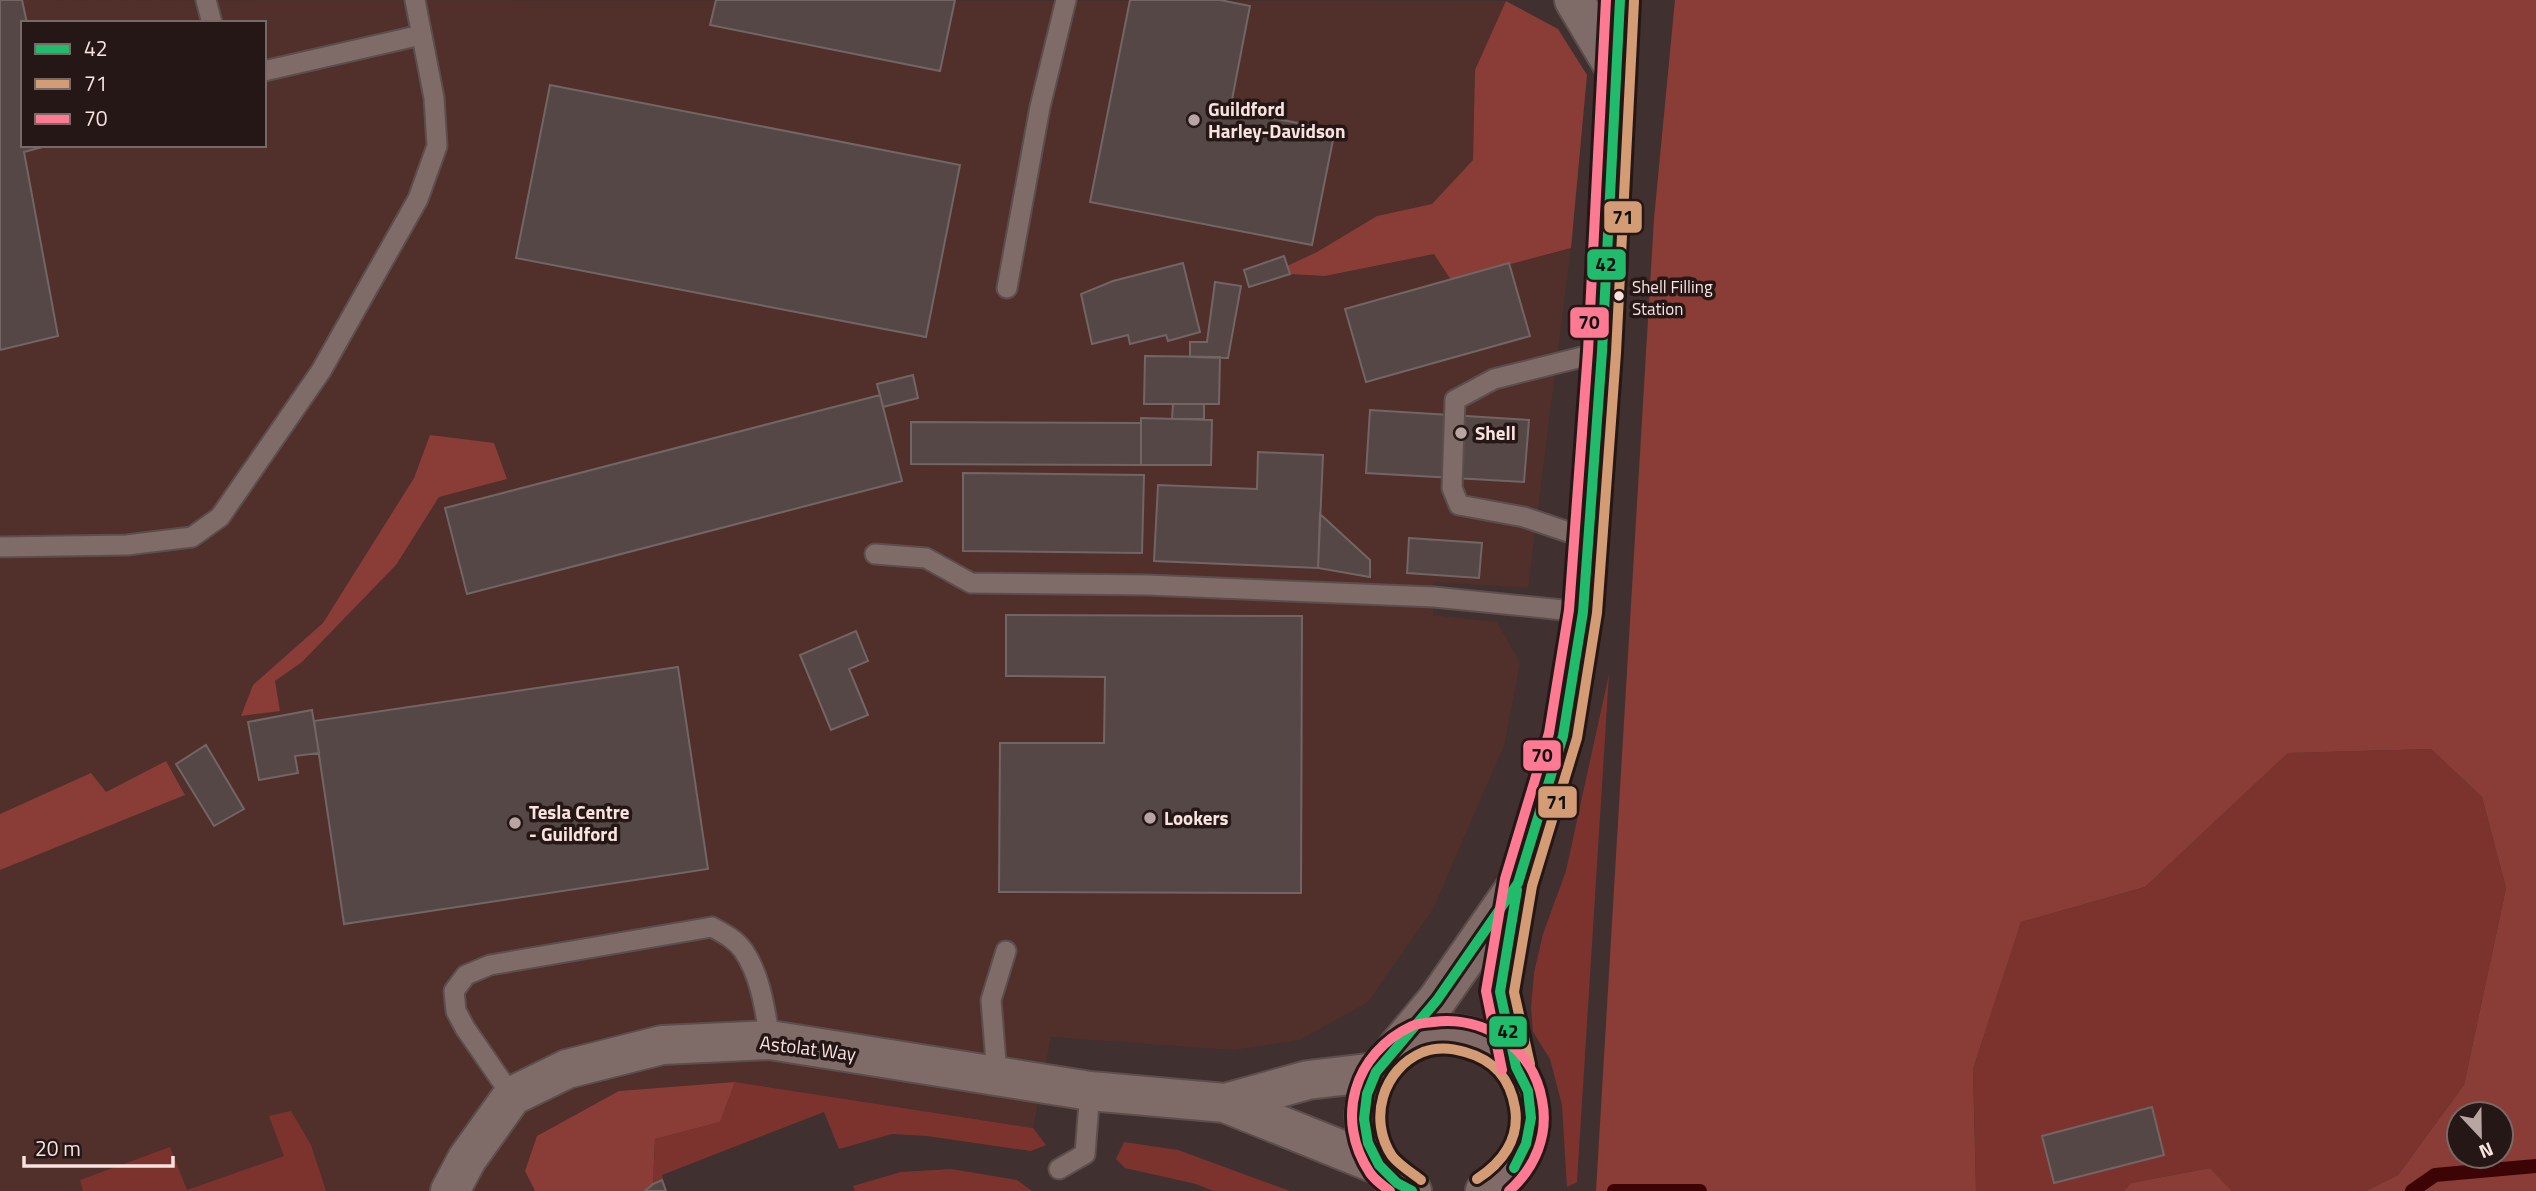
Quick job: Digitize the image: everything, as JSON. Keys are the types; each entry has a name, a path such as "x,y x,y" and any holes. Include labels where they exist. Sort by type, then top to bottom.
{"main road":[{"path":"1506,1183 1526,1144 1531,1118 1528,1091 1516,1067 1500,992 1518,883 1563,736 1583,612 1602,352 1620,0"},
{"path":"1412,1191 1397,1183 1379,1165 1368,1143 1364,1119 1367,1094 1385,1062 1437,1000 1518,883"},
{"path":"1385,1062 1418,1037 1445,1033 1472,1036 1496,1048 1516,1067"}],"street":[{"path":"1574,0 1617,72"},
{"name":"Astolat Way","path":"450,1191 467,1159 512,1096 566,1069 662,1045 771,1040 1090,1091 1225,1103 1379,1165"},
{"name":"Astolat Way","path":"1225,1103 1385,1062"}],"lane":[{"path":"206,0 211,21"},
{"path":"0,547 127,545 192,537 220,517 321,371 418,199 437,146 434,99 415,0"},
{"path":"1007,288 1040,107 1066,0"},
{"path":"266,71 421,34"},
{"path":"1589,539 1524,517 1459,505 1452,488 1455,400 1494,379 1602,352"},
{"path":"875,554 926,558 971,583 1147,585 1434,597 1583,612"},
{"path":"512,1096 456,1011 454,991 467,975 491,965 712,927 743,950 765,1002 771,1040"},
{"path":"997,1075 991,1000 1006,951"},
{"path":"1059,1169 1085,1154 1090,1091"}],"shaded area":[{"path":"0,0 1506,1 1475,70 1473,160 1432,204 1377,216 1317,252 1287,266 1325,276 1434,254 1451,279 1571,248 1528,588 1435,582 1433,615 1497,622 1520,662 1505,743 1433,909 1368,1002 1300,1040 1233,1050 1051,1037 1033,1128 735,1082 620,1091 525,1171 535,1191 0,1191 0,870 185,794 166,761 106,792 0,814","holes":["430,436 507,479 439,497 396,565 302,662 275,681 253,685 323,623 414,478"]},
{"path":"1675,0 2536,0 2536,1191 2366,1191 2398,1175 2445,1111 2445,1170 2515,1170 2515,1100 2453,1100 2464,1085 2506,888 2482,797 2431,749 2288,753 2145,887 2021,922 1973,1069 1976,1191 1596,1191 1654,219"},
{"path":"1506,1 1558,29 1587,75 1571,248 1451,280 1434,254 1325,276 1290,274 1287,266 1317,252 1377,216 1432,204 1473,160 1475,70"},
{"path":"430,435 494,443 507,479 439,497 396,565 302,662 275,681 280,711 241,716 253,685 323,623 414,478"},
{"path":"1609,674 1577,1182 1567,1187 1562,1105 1550,1059 1533,1032 1531,1008 1534,973 1543,934 1566,871"},
{"path":"2431,749 2482,797 2506,888 2464,1085 2453,1100 2445,1100 2445,1111 2398,1175 2366,1191 2232,1191 2210,1168 2131,1183 2124,1191 1976,1191 1973,1069 2021,922 2145,887 2288,753"},
{"path":"166,761 185,795 0,870 0,814 91,773 106,792"},
{"path":"735,1082 1033,1128 1046,1145 1031,1151 927,1136 892,1134 839,1149 824,1112 662,1175 666,1191 645,1191 653,1184 655,1139 720,1122"},
{"path":"735,1082 720,1122 655,1139 653,1184 645,1191 535,1191 525,1171 537,1136 619,1091"},
{"path":"291,1111 311,1145 326,1191 83,1191 80,1180 170,1147 187,1190 284,1156 269,1116"},
{"path":"1124,1142 1178,1150 1290,1191 1213,1191 1196,1184 1125,1168 1116,1159"},
{"path":"2210,1168 2232,1191 2124,1191 2131,1183"},
{"path":"951,1169 1017,1180 1032,1191 855,1191 853,1186 901,1172"}],"building":[{"path":"0,0 22,0 27,21 21,21 21,147 43,147 24,152 58,336 0,350"},
{"path":"716,0 955,0 940,71 710,25"},
{"name":"Guildford Harley-Davidson","path":"1130,0 1220,0 1250,6 1230,110 1335,130 1312,245 1090,202"},
{"path":"550,85 960,165 926,337 516,258"},
{"path":"1284,256 1290,274 1249,287 1244,270"},
{"path":"1183,263 1200,332 1168,341 1166,335 1130,344 1128,335 1092,344 1081,294 1113,281"},
{"path":"1509,263 1530,336 1366,382 1345,309"},
{"path":"1215,282 1241,286 1228,358 1190,357 1190,342 1207,342"},
{"path":"1145,356 1220,357 1219,404 1144,404"},
{"path":"913,375 918,398 883,407 877,384"},
{"path":"880,395 902,481 467,594 445,508"},
{"path":"1173,404 1204,404 1204,419 1172,419"},
{"path":"1370,410 1529,420 1524,482 1366,473"},
{"path":"1141,418 1212,420 1211,465 1141,465"},
{"path":"911,422 1141,423 1141,465 911,464"},
{"path":"1258,452 1323,455 1318,568 1154,561 1158,485 1257,489"},
{"path":"963,473 1144,475 1142,553 963,551"},
{"path":"1320,514 1370,560 1370,577 1318,568"},
{"path":"1409,538 1482,543 1479,578 1407,573"},
{"name":"Lookers","path":"1006,615 1302,616 1301,893 999,892 1000,743 1104,743 1105,677 1006,676"},
{"path":"856,631 868,661 849,669 868,715 831,730 800,655"},
{"name":"Tesla Centre - Guildford","path":"678,667 708,869 344,924 314,721"},
{"path":"312,710 319,753 295,756 298,773 259,780 248,722"},
{"path":"206,745 244,809 214,826 176,764"},
{"path":"2152,1107 2164,1155 2054,1183 2042,1136"},
{"path":"662,1180 666,1191 645,1191 653,1184"}],"waterway":[{"path":"2412,1191 2435,1175 2536,1166"},
{"path":"1614,1191 1700,1191"}],"transit line":[{"name":"70","path":"1502,1070 1486,991 1505,879 1549,733 1569,610 1588,351 1606,0"},
{"name":"42","path":"1412,1191 1397,1183 1379,1165 1368,1143 1364,1119 1367,1094 1376,1072 1437,1000 1518,883 1563,736 1583,612 1602,352 1620,0"},
{"name":"71","path":"1530,1064 1514,992 1532,886 1577,738 1597,613 1616,353 1634,1"},
{"name":"42","path":"1514,1168 1526,1144 1531,1118 1528,1091 1516,1067 1500,992 1517,890"},
{"name":"70","path":"1390,1191 1372,1176 1359,1152 1353,1131 1352,1110 1356,1089 1364,1070 1376,1053 1392,1038 1417,1024 1452,1021 1471,1024 1504,1039 1517,1051 1537,1081 1544,1113 1538,1150 1526,1172 1509,1191"},
{"name":"71","path":"1421,1180 1392,1156 1385,1142 1380,1112 1383,1097 1397,1070 1409,1060 1433,1049 1460,1051 1484,1060 1505,1079 1513,1097 1516,1119 1512,1140 1494,1166 1477,1179"}],"place":[{"name":"Guildford Harley-Davidson","path":"1194,120"},
{"name":"Shell Filling Station","path":"1619,296"},
{"name":"Shell","path":"1461,433"},
{"name":"Lookers","path":"1150,818"},
{"name":"Tesla Centre - Guildford","path":"515,823"}]}
